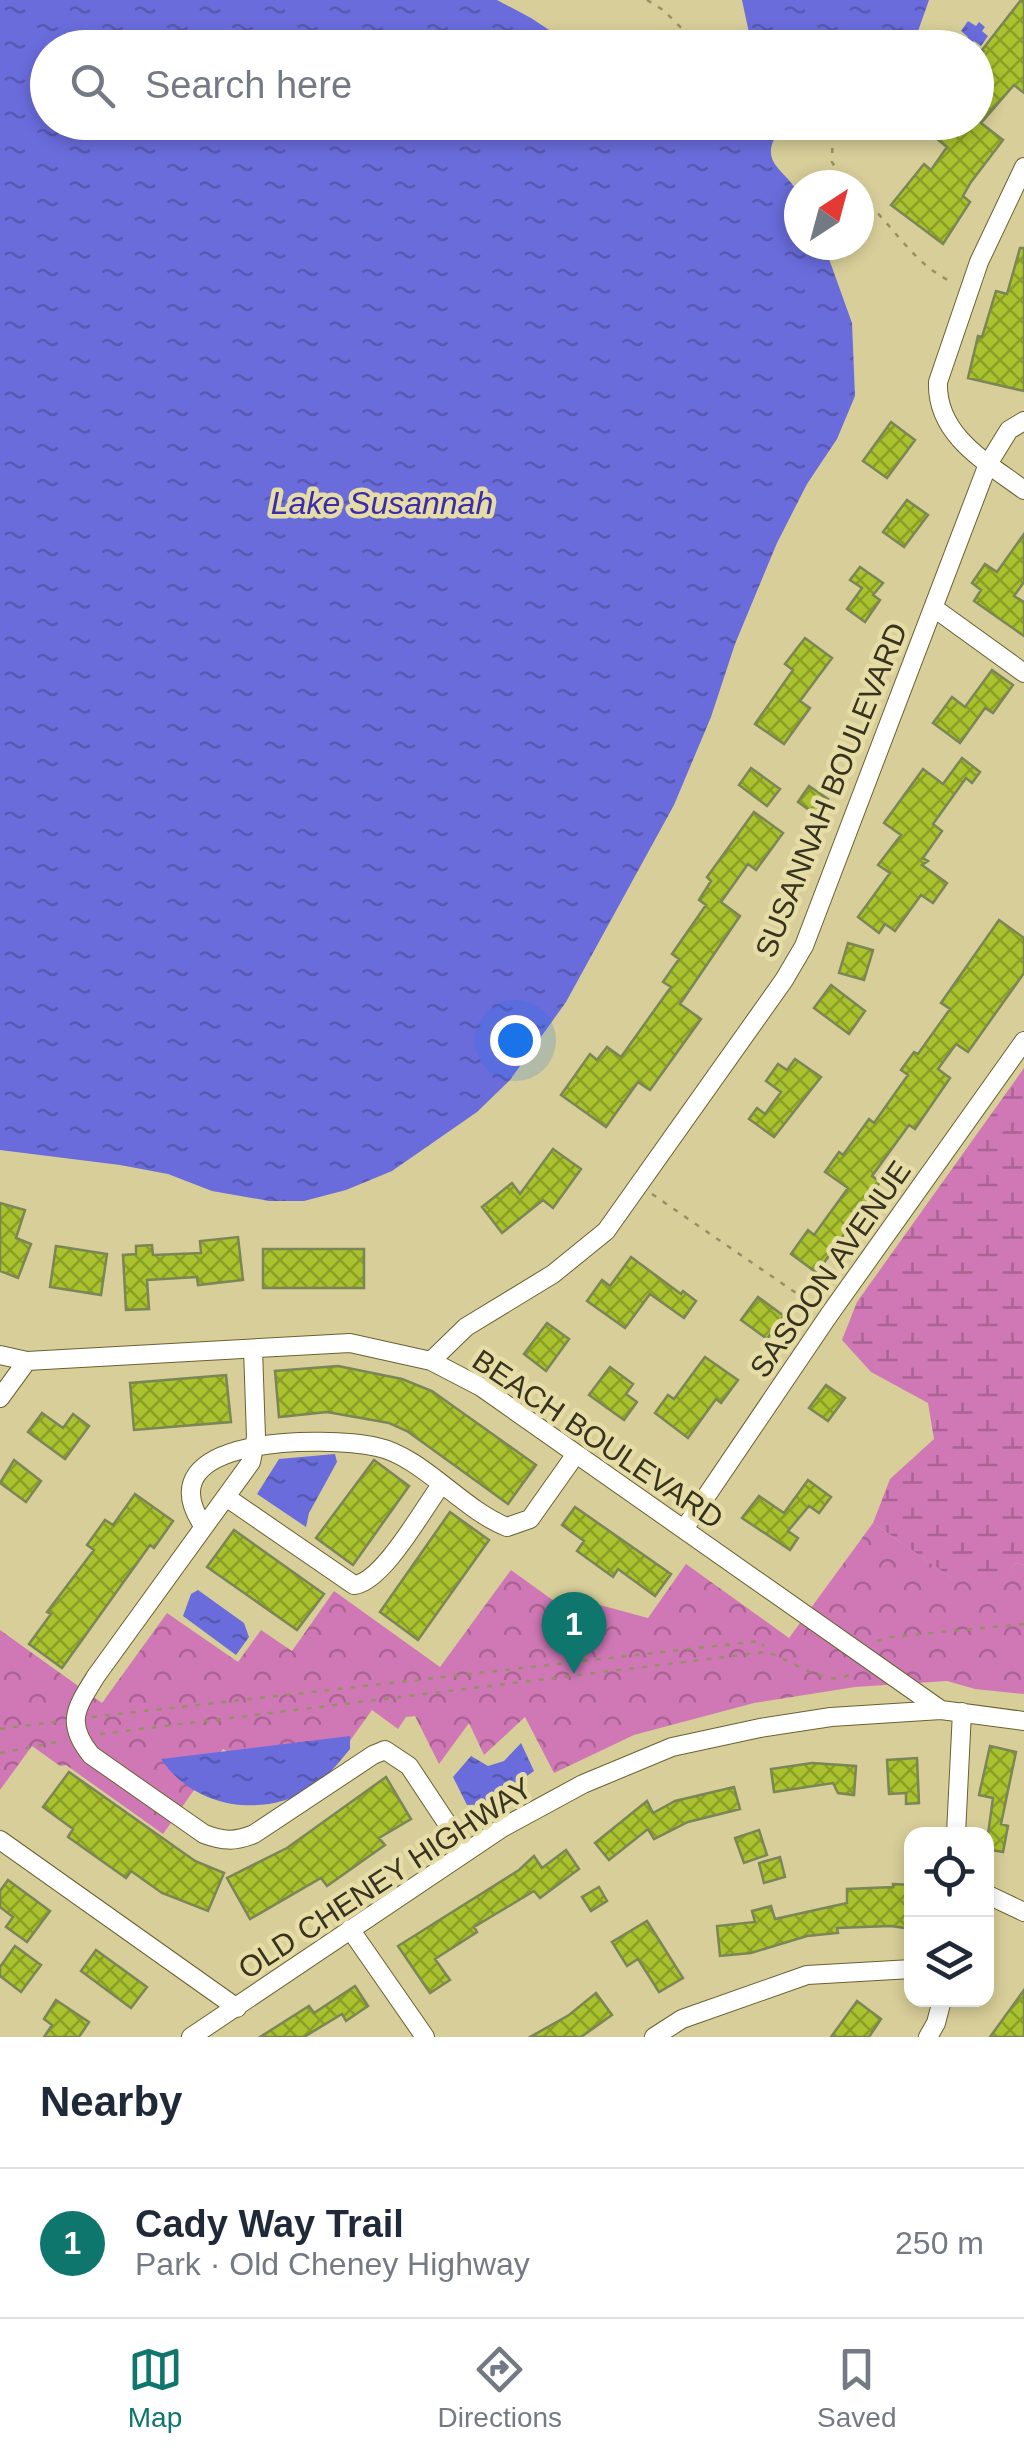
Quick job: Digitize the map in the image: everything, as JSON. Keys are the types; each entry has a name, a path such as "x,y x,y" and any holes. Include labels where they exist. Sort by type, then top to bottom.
{"street":[{"path":"1024,167 979,262 938,382 938,401 955,435 1024,490"},
{"name":"SUSANNAH BOULEVARD","path":"431,1361 466,1327 553,1274 606,1231 784,980 804,946 988,464 998,444 1024,421"},
{"path":"934,608 1024,673"},
{"name":"SASOON AVENUE","path":"684,1530 829,1315 1024,1041"},
{"name":"BEACH BOULEVARD","path":"0,1355 27,1362 350,1343 431,1361 481,1387 942,1710"},
{"path":"253,1349 255,1447 251,1462 79,1703 74,1720 78,1738 92,1755 204,1834 223,1841 254,1834 385,1750 409,1766 466,1852"},
{"path":"0,1398 27,1362"},
{"path":"204,1527 192,1507 190,1494 195,1481 222,1453 303,1440 378,1447 396,1454 508,1527 530,1518 576,1454"},
{"path":"226,1497 354,1585 372,1579 441,1484"},
{"name":"OLD CHENEY HIGHWAY","path":"191,2037 502,1828 583,1784 672,1748 830,1717 942,1710 1024,1721"},
{"path":"956,1827 962,1712"},
{"path":"0,1840 236,2008"},
{"path":"994,1898 1024,1912"},
{"path":"350,1930 424,2037"},
{"path":"654,2037 682,2019 808,1975 904,1969"},
{"path":"928,2037 940,2007"}],"path":[{"path":"648,0 684,30"},
{"path":"832,140 832,162 837,170"},
{"path":"874,207 922,265 970,291"},
{"path":"639,1185 829,1315"},
{"path":"879,1640 1024,1624"},
{"path":"86,1718 689,1648 760,1642 764,1646"},
{"path":"0,1752 78,1738 613,1674 742,1654 765,1652 781,1656 839,1680 860,1664"},
{"path":"0,1728 66,1720"}],"green space":[{"path":"1024,1068 1024,1565 1015,1563 1003,1579 957,1582 873,1523 890,1479 934,1439 928,1403 871,1372 842,1340 857,1302"},
{"path":"873,1523 956,1581 966,1569 1002,1579 1015,1563 1024,1565 1024,1694 975,1689 947,1681 855,1687 754,1703 634,1735 554,1773 525,1717 484,1755 469,1723 439,1764 415,1716 406,1717 398,1729 372,1710 309,1798 223,1749 163,1834 66,1765 60,1766 32,1746 0,1790 0,1630 102,1703 167,1613 238,1662 261,1630 292,1651 334,1591 440,1667 511,1570 586,1624 600,1605 648,1618 686,1564 789,1638"}],"water":[{"name":"Lake Susannah","path":"0,0 497,0 549,30 30,30 30,140 774,140 772,157 784,175 784,260 829,260 852,323 855,396 837,439 807,484 777,543 674,805 566,1002 510,1080 477,1112 392,1171 346,1190 304,1201 269,1201 212,1191 168,1174 0,1150"},
{"path":"742,0 929,0 918,30 748,30"},
{"path":"968,21 985,27 983,30 962,30"},
{"path":"335,1454 337,1462 309,1513 306,1527 257,1494 279,1459"},
{"path":"198,1590 244,1623 249,1637 236,1655 183,1616 191,1594"},
{"path":"350,1736 350,1749 323,1780 293,1798 272,1803 230,1804 210,1798 191,1789 161,1759"},
{"path":"521,1743 534,1771 488,1804 467,1805 453,1777 471,1756 488,1766 504,1761"}],"building":[{"path":"1024,0 1024,93 1014,85 994,108 994,35"},
{"path":"994,133 1003,140 971,182 963,196 970,202 943,244 891,205 924,164 931,170 947,147 938,140 994,140"},
{"path":"1020,248 1024,248 1024,391 968,378 978,336 982,337 996,291 1007,294"},
{"path":"891,422 915,440 887,478 863,461"},
{"path":"907,500 928,515 904,547 883,532"},
{"path":"1024,534 1024,582 1014,596 1024,602 1024,636 974,601 981,590 972,583 985,564 997,572"},
{"path":"860,567 883,583 873,595 880,600 865,622 847,609 862,588 850,580"},
{"path":"805,638 832,658 800,701 810,708 784,744 755,724 793,670 785,664"},
{"path":"992,670 1013,685 993,713 985,708 960,743 933,723 952,697 965,707"},
{"path":"962,758 980,772 972,783 966,778 933,824 942,831 923,858 928,861 922,865 947,883 933,903 921,895 895,931 885,924 879,933 858,917 890,873 878,865 901,835 884,823 923,769 943,784"},
{"path":"751,768 780,789 767,806 739,785"},
{"path":"809,786 828,799 816,815 798,802"},
{"path":"754,812 783,833 756,870 748,864 721,902 740,916 680,1004 701,1019 650,1090 638,1082 606,1127 561,1095 590,1054 597,1060 607,1047 621,1057 671,987 663,982 679,959 672,954 706,905 699,900 711,881 707,877"},
{"path":"999,920 1024,938 1024,973 968,1052 956,1044 938,1069 950,1078 915,1129 909,1125 872,1176 880,1182 817,1273 791,1254 808,1230 814,1235 848,1188 825,1172 869,1119 874,1123 908,1075 901,1070 914,1052 918,1054 950,1009 941,1003"},
{"path":"848,943 873,950 864,980 839,973"},
{"path":"831,985 865,1011 849,1034 814,1008"},
{"path":"795,1059 821,1077 774,1137 749,1119 757,1108 765,1114 781,1092 766,1081 778,1064 787,1070"},
{"path":"553,1149 581,1169 553,1208 543,1200 502,1233 482,1207 512,1183 520,1194"},
{"path":"0,1203 25,1210 16,1238 31,1244 18,1278 0,1271"},
{"path":"238,1237 243,1280 198,1285 197,1277 147,1280 149,1309 126,1310 123,1255 136,1254 136,1246 152,1245 153,1255 201,1253 200,1241"},
{"path":"56,1246 107,1254 101,1295 50,1287"},
{"path":"263,1249 364,1249 364,1288 263,1288"},
{"path":"631,1257 696,1301 684,1318 650,1294 625,1328 587,1301 602,1280 610,1286"},
{"path":"758,1297 784,1316 767,1339 741,1320"},
{"path":"547,1323 569,1339 546,1371 524,1354"},
{"path":"705,1357 738,1380 721,1403 716,1399 688,1438 655,1413 668,1395 674,1399"},
{"path":"338,1366 402,1379 432,1391 536,1465 508,1504 407,1431 389,1423 327,1412 279,1417 275,1371"},
{"path":"610,1367 633,1384 626,1394 637,1402 624,1420 589,1395"},
{"path":"226,1375 231,1422 134,1430 130,1383"},
{"path":"826,1385 845,1398 828,1421 809,1408"},
{"path":"42,1413 63,1428 73,1414 89,1426 65,1459 28,1432"},
{"path":"14,1460 41,1481 26,1502 0,1483"},
{"path":"374,1460 409,1486 353,1565 316,1538"},
{"path":"808,1480 831,1497 819,1513 809,1506 788,1531 798,1538 790,1550 742,1518 759,1496 784,1513"},
{"path":"135,1494 173,1521 154,1548 150,1545 62,1668 29,1644 51,1614 47,1612 94,1550 87,1545 105,1520 113,1525"},
{"path":"575,1507 671,1574 655,1596 618,1569 613,1577 577,1551 584,1541 562,1525"},
{"path":"450,1512 489,1540 418,1640 380,1612"},
{"path":"234,1530 324,1594 297,1630 207,1567"},
{"path":"990,1746 1016,1752 1001,1824 1008,1826 1003,1852 994,1850 994,1827 989,1827 993,1798 979,1795"},
{"path":"917,1758 919,1803 906,1804 906,1793 889,1794 887,1760"},
{"path":"812,1763 856,1766 854,1795 838,1793 833,1783 774,1792 771,1769"},
{"path":"69,1772 195,1861 224,1873 208,1911 162,1893 131,1871 126,1878 68,1837 73,1829 43,1807"},
{"path":"386,1777 411,1819 379,1838 385,1845 327,1886 321,1878 250,1919 227,1878 287,1848"},
{"path":"734,1787 740,1809 688,1822 654,1839 648,1829 609,1860 595,1843 647,1801 653,1813 675,1801"},
{"path":"759,1830 767,1855 744,1863 735,1838"},
{"path":"566,1850 579,1869 540,1898 534,1891 474,1927 477,1932 435,1959 450,1980 430,1993 398,1946 519,1870 534,1856 542,1868"},
{"path":"780,1857 785,1877 764,1883 759,1863"},
{"path":"8,1880 50,1911 27,1942 6,1927 13,1917 0,1907 0,1891"},
{"path":"904,1885 904,1928 837,1928 838,1933 720,1956 717,1926 755,1922 752,1911 771,1906 775,1919 847,1903 847,1889"},
{"path":"599,1887 607,1901 591,1911 582,1897"},
{"path":"647,1921 683,1978 659,1992 638,1959 627,1966 612,1942"},
{"path":"15,1946 41,1965 21,1992 0,1976 0,1967"},
{"path":"96,1950 147,1987 131,2008 81,1971"},
{"path":"355,1986 368,2006 346,2021 342,2014 304,2037 260,2037 309,2006 314,2013"},
{"path":"1024,1990 1024,2037 990,2037"},
{"path":"596,1993 612,2015 581,2037 530,2037 569,2015"},
{"path":"56,2000 89,2022 79,2037 44,2037 52,2025 44,2019"},
{"path":"857,2001 881,2019 869,2037 831,2037"}],"place":[{"name":"Cady Way Trail","path":"574,1674"}]}
